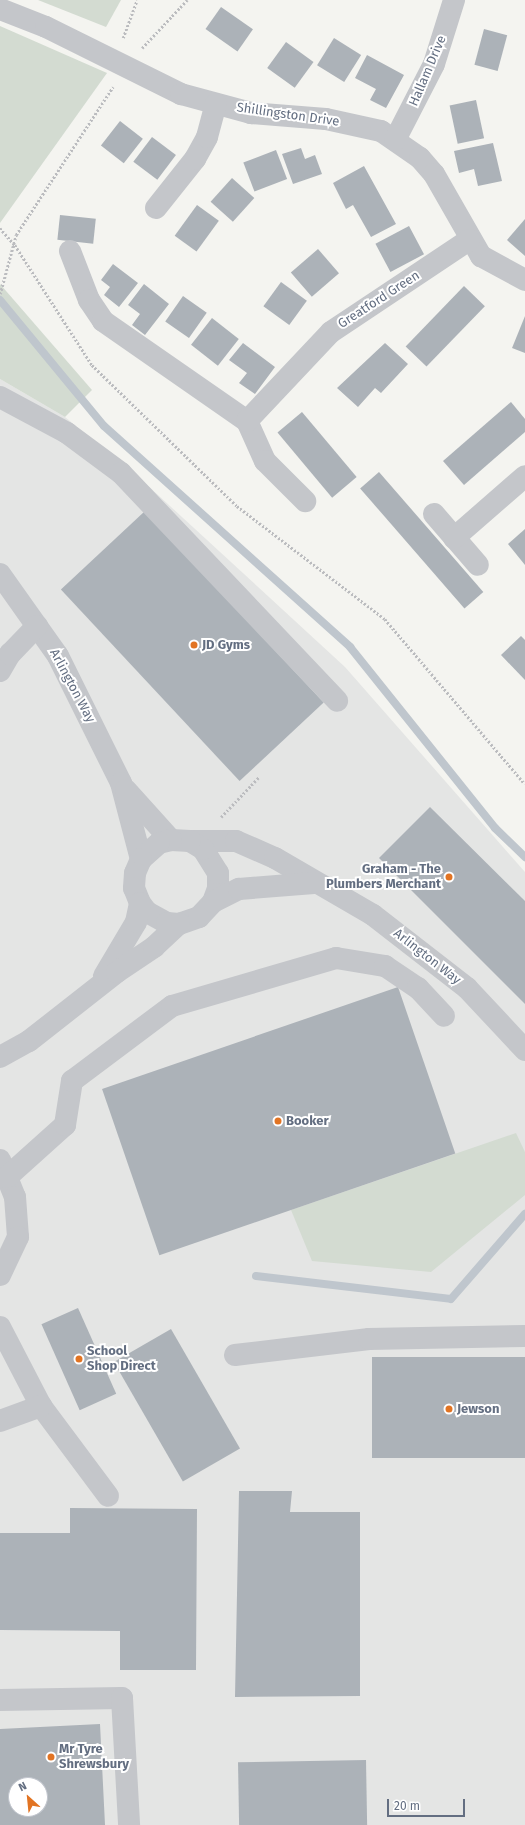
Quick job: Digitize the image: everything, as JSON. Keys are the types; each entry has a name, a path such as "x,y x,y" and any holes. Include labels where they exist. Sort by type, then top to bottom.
{"street":[{"name":"Hallam Drive","path":"396,140 434,64 454,0"},
{"name":"Shillingston Drive","path":"0,9 127,66 181,94 251,112 355,125 381,131 396,140 434,174 469,240 481,256 525,280"},
{"path":"156,208 195,159 207,137 216,104"},
{"name":"Greatford Green","path":"247,421 331,332 469,240"},
{"path":"70,251 89,300 103,321 247,421 259,447 278,478 305,501"},
{"path":"0,397 63,437 117,477 337,701"},
{"path":"454,538 525,476"},
{"path":"434,514 478,565"},
{"name":"Arlington Way","path":"0,574 58,656 121,782 141,859"},
{"path":"0,671 10,654 37,626"},
{"name":"Arlington Way","path":"0,1056 29,1041 96,989 154,947 179,924 199,918 213,902 218,888 215,866 203,849 180,840 121,782"},
{"name":"Arlington Way","path":"179,924 156,919 140,903 134,888 135,873 141,859 154,846 180,840 213,842 236,841 275,858 314,883 373,915 467,988 525,1050"},
{"name":"Arlington Way","path":"213,902 239,889 314,883"},
{"name":"Arlington Way","path":"96,989 136,922 140,903"},
{"path":"0,1275 18,1237 15,1197 4,1169 64,1125 72,1081 172,1006 336,958 385,966 418,988 444,1016"},
{"path":"0,1326 41,1406 108,1496"},
{"path":"235,1355 369,1339 525,1336"},
{"path":"0,1421 41,1406"},
{"path":"0,1700 122,1698 129,1825"}],"path":[{"path":"122,43 137,0"},
{"path":"0,294 15,245 16,235 127,66 187,0"},
{"path":"0,228 15,245 92,365 237,506 385,619 525,784"},
{"path":"213,842 219,819 259,777"}],"shaded area":[{"path":"38,0 121,0 106,27"},
{"path":"0,26 107,73 0,223"},
{"path":"0,284 92,390 65,417 0,379"},
{"path":"0,379 65,417 145,483 345,667 525,872 525,1825 0,1825"},
{"path":"516,1133 525,1152 525,1195 431,1272 312,1261 291,1210"}],"building":[{"path":"221,7 253,29 237,51 206,29"},
{"path":"484,29 507,35 498,71 474,65"},
{"path":"334,38 361,55 344,82 317,65"},
{"path":"286,42 314,62 295,88 267,68"},
{"path":"367,55 404,75 386,108 370,100 376,89 355,78"},
{"path":"476,100 484,138 458,144 450,106"},
{"path":"120,121 143,139 124,163 101,145"},
{"path":"152,137 176,155 157,180 133,162"},
{"path":"493,143 502,181 478,186 474,169 459,173 454,151"},
{"path":"301,148 305,159 315,155 322,174 293,184 282,154"},
{"path":"276,150 287,179 254,191 243,163"},
{"path":"364,166 396,224 371,237 353,205 346,209 333,183"},
{"path":"232,178 254,198 233,222 211,202"},
{"path":"197,205 219,221 197,252 175,236"},
{"path":"60,215 96,219 93,244 57,240"},
{"path":"525,219 525,256 507,240"},
{"path":"409,226 424,254 390,272 375,244"},
{"path":"318,249 339,273 312,297 291,273"},
{"path":"113,264 138,283 119,307 104,295 110,287 101,280"},
{"path":"281,282 307,301 289,325 263,306"},
{"path":"144,284 169,304 145,335 132,325 140,314 128,305"},
{"path":"464,286 485,306 427,367 406,346"},
{"path":"183,296 207,313 189,338 165,321"},
{"path":"525,316 525,353 512,348"},
{"path":"212,318 239,339 218,366 191,345"},
{"path":"243,343 275,367 255,394 239,383 247,373 229,360"},
{"path":"385,343 408,364 381,393 375,388 358,407 337,388"},
{"path":"511,402 525,419 525,432 464,485 443,461"},
{"path":"302,412 357,477 332,498 277,433"},
{"path":"379,472 483,592 464,608 360,488"},
{"name":"JD Gyms","path":"145,511 324,703 240,781 61,589"},
{"path":"525,529 525,565 508,544"},
{"path":"521,636 525,640 525,680 501,655"},
{"name":"Graham - The Plumbers Merchant","path":"430,807 525,901 525,1004 379,858"},
{"name":"Booker","path":"398,987 455,1153 159,1255 102,1089"},
{"name":"School Shop Direct","path":"78,1308 116,1394 80,1410 41,1324"},
{"path":"171,1329 240,1449 183,1482 114,1362"},
{"name":"Jewson","path":"372,1357 525,1357 525,1458 372,1458"},
{"path":"239,1491 292,1491 290,1512 360,1512 360,1696 235,1697"},
{"path":"70,1508 197,1509 196,1670 120,1670 120,1631 0,1630 0,1533 70,1533"},
{"name":"Mr Tyre Shrewsbury","path":"100,1724 105,1825 0,1825 0,1729"},
{"path":"366,1760 367,1825 239,1825 238,1762"}],"waterway":[{"path":"0,300 104,426 350,647 495,828 525,857"},
{"path":"256,1276 451,1299 525,1214"}],"place":[{"name":"JD Gyms","path":"194,645"},
{"name":"Graham - The Plumbers Merchant","path":"449,877"},
{"name":"Booker","path":"278,1121"},
{"name":"School Shop Direct","path":"79,1359"},
{"name":"Jewson","path":"449,1409"},
{"name":"Mr Tyre Shrewsbury","path":"51,1757"}]}
